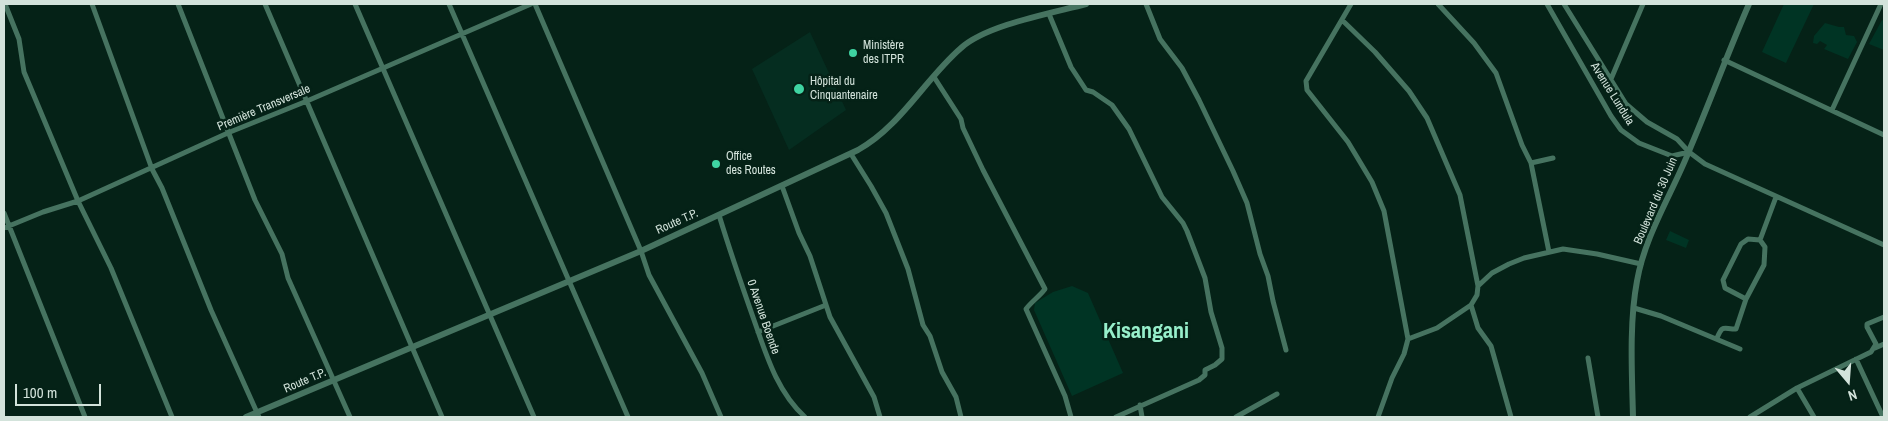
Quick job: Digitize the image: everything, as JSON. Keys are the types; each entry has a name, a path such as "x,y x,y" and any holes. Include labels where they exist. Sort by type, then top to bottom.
{"street":[{"path":"5,4 19,39 24,72 78,201 111,268 172,417"},
{"path":"92,4 152,169 162,188 211,310 258,415"},
{"path":"178,4 230,132 255,200 282,254 288,278 350,417"},
{"path":"265,4 442,417"},
{"path":"355,4 534,417"},
{"path":"449,4 628,417"},
{"name":"Première Transversale","path":"6,227 43,212 78,201 230,132 307,101 531,4"},
{"path":"535,4 641,251 649,275 702,373 721,417"},
{"name":"Route T.P.","path":"246,417 258,415 568,280 641,251 850,154 868,145 886,130 961,47 997,28 1086,4"},
{"path":"1146,4 1160,40 1182,68 1199,100 1234,171 1247,203 1260,254 1268,276 1286,350"},
{"path":"1351,4 1306,82 1306,86 1307,90 1348,142 1372,182 1384,210 1408,339 1404,354 1392,378 1378,417"},
{"path":"1438,4 1474,43 1496,73 1516,124 1519,137 1531,163 1549,252"},
{"name":"Avenue Lundula","path":"1547,4 1611,116 1621,130 1639,143 1672,156 1689,152"},
{"name":"Avenue Lundula","path":"1564,4 1626,104 1634,112 1677,139 1689,152 1705,164 1884,245"},
{"path":"1611,78 1643,4"},
{"name":"Boulevard du 30 Juin","path":"1633,417 1634,308 1641,264 1664,206 1689,152 1724,60 1749,4"},
{"path":"1832,110 1881,4"},
{"path":"1049,14 1071,67 1086,90 1093,92 1112,105 1129,130 1162,197 1183,223 1205,278 1211,312 1222,348 1222,360 1205,370 1205,376 1116,417"},
{"path":"1342,20 1375,52 1409,90 1427,118 1460,195 1478,286 1477,296 1472,305 1437,328 1408,339"},
{"path":"1724,60 1884,135"},
{"path":"934,77 961,119 963,128 983,170 1045,289 1040,296 1031,301 1026,309 1065,396 1071,417"},
{"path":"850,154 886,213 908,270 923,325 930,336 942,372 956,397 961,417"},
{"path":"1531,163 1553,158"},
{"path":"782,186 799,233 810,256 830,317 874,397 880,417"},
{"path":"1760,240 1776,197"},
{"path":"4,213 6,227 85,417"},
{"name":"0 Avenue Boende","path":"719,215 769,363 783,391 805,417"},
{"path":"1717,338 1722,329 1726,327 1736,329 1746,299 1764,265 1765,246 1760,240 1748,239 1741,244 1723,280 1725,288 1746,299"},
{"path":"1478,286 1492,273 1509,264 1524,258 1563,249 1597,254 1641,264"},
{"path":"758,332 826,305"},
{"path":"1472,305 1478,328 1491,346 1511,417"},
{"path":"1634,308 1661,316 1740,349"},
{"path":"1875,348 1876,344 1867,326 1869,323 1884,317"},
{"path":"1750,417 1797,388 1884,344"},
{"path":"1588,358 1598,417"},
{"path":"1856,359 1883,417"},
{"path":"1797,388 1814,417"},
{"path":"1236,417 1277,394"},
{"path":"1140,406 1142,417"}],"shaded area":[{"path":"1784,4 1814,4 1786,63 1762,52"},
{"path":"1882,20 1884,21 1884,50 1869,44"},
{"path":"1825,23 1844,27 1846,35 1854,36 1857,42 1848,59 1824,49 1827,45 1820,41 1817,44 1813,43 1814,36"},
{"name":"Hôpital du Cinquantenaire","path":"810,32 846,110 789,150 752,69"},
{"path":"1670,231 1689,240 1686,248 1666,240"},
{"path":"1072,286 1088,293 1123,373 1072,396 1034,310 1035,303 1053,292"}],"place":[{"name":"Ministère des ITPR","path":"853,53"},
{"name":"Hôpital du Cinquantenaire","path":"799,89"},
{"name":"Office des Routes","path":"716,164"}],"district":[{"name":"Kisangani","path":"1146,332"}]}
